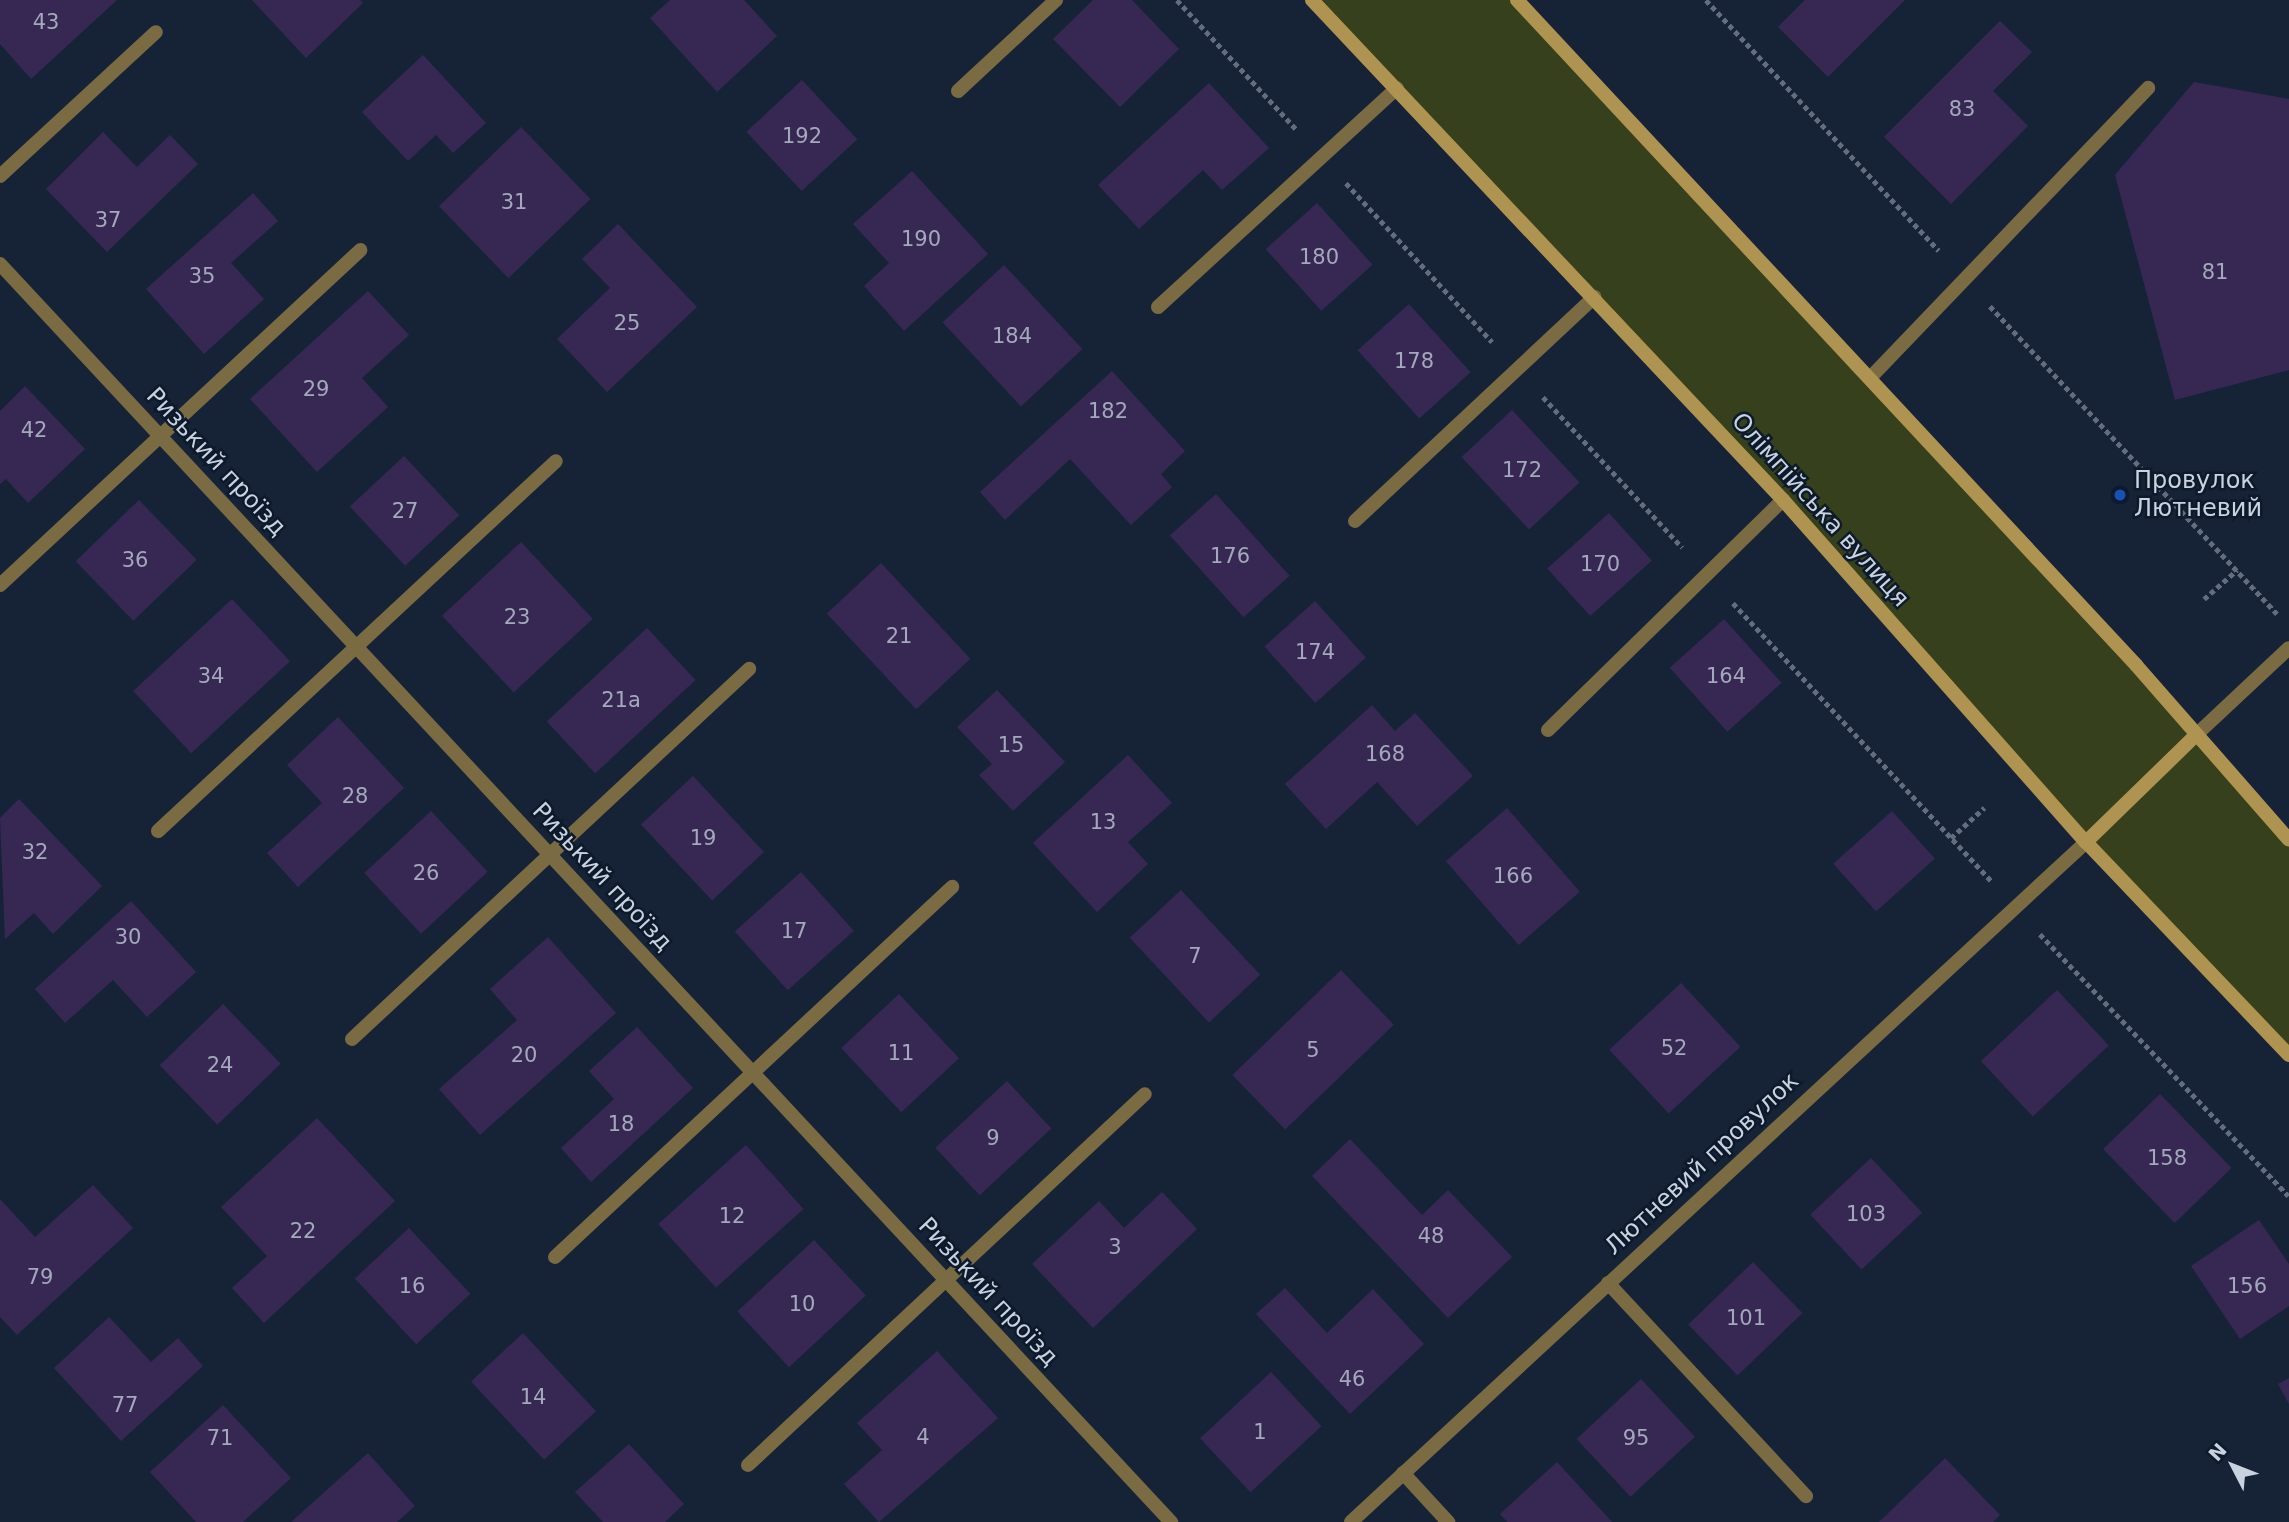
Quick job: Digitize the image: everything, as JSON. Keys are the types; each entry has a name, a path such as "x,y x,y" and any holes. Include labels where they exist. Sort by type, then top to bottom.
{"main road":[{"name":"Олімпійська вулиця","path":"1312,0 1783,500 2085,842 2289,1055"},
{"path":"1517,0 1870,378 2289,840"},
{"path":"2085,842 2196,736"}],"street":[{"path":"958,91 1056,0"},
{"path":"0,177 156,32"},
{"path":"1158,307 1397,88"},
{"path":"1870,378 1963,277 2148,89"},
{"path":"0,585 360,250"},
{"name":"Ризький проїзд","path":"0,264 1171,1522"},
{"path":"1355,521 1594,297"},
{"path":"158,831 556,461"},
{"path":"1548,730 1710,578 1783,500"},
{"path":"2196,736 2289,648"},
{"path":"352,1039 749,669"},
{"name":"Лютневий провулок","path":"1350,1522 2085,842"},
{"path":"555,1257 952,887"},
{"path":"748,1465 1145,1094"},
{"path":"1608,1283 1806,1496"},
{"path":"1403,1473 1448,1522"}],"path":[{"path":"1177,0 1951,838 1984,808"},
{"path":"1706,0 2280,618"},
{"path":"2204,599 2236,570"},
{"path":"2052,947 2289,1196"}],"green space":[{"path":"1311,0 1510,0 2289,840 2289,1057 1595,297"}],"building":[{"path":"0,0 117,0 31,79 0,44"},
{"path":"252,0 360,0 363,3 306,58"},
{"path":"670,0 744,0 777,36 717,92 650,18"},
{"path":"1093,0 1132,0 1179,49 1120,107 1053,39"},
{"path":"1805,0 1905,0 1828,77 1778,27"},
{"path":"2000,21 2032,52 1993,91 2028,126 1951,204 1884,137"},
{"path":"423,55 486,123 453,153 436,135 408,161 362,112"},
{"path":"802,80 857,139 802,191 746,132"},
{"path":"2194,82 2289,99 2289,370 2175,400 2115,175"},
{"path":"1209,83 1269,148 1222,190 1203,170 1139,229 1098,185"},
{"path":"521,127 590,199 508,278 439,206"},
{"path":"103,132 137,167 170,135 198,164 107,252 46,189"},
{"path":"912,171 988,254 904,331 864,286 889,263 853,224"},
{"path":"253,193 278,221 231,263 264,299 204,354 146,289"},
{"path":"1317,203 1373,265 1321,311 1266,249"},
{"path":"618,224 697,307 607,392 557,339 610,288 582,259"},
{"path":"1004,265 1082,349 1021,406 943,322"},
{"path":"368,291 409,335 362,378 388,407 317,472 250,399"},
{"path":"1409,304 1471,372 1419,419 1358,350"},
{"path":"1112,371 1185,451 1161,474 1172,487 1131,525 1070,459 1005,520 980,492"},
{"path":"25,386 85,449 28,503 6,479 0,484 0,411"},
{"path":"1512,410 1580,482 1529,529 1462,457"},
{"path":"404,456 459,515 405,566 350,506"},
{"path":"1216,494 1290,576 1244,617 1170,535"},
{"path":"139,500 197,560 133,621 76,561"},
{"path":"1609,513 1652,561 1590,616 1547,569"},
{"path":"521,542 593,619 514,692 442,616"},
{"path":"881,563 970,659 916,709 827,613"},
{"path":"232,599 290,661 191,753 133,691"},
{"path":"1315,601 1366,657 1315,703 1264,647"},
{"path":"1724,619 1782,683 1727,732 1670,668"},
{"path":"647,628 695,680 595,773 547,721"},
{"path":"997,690 1065,762 1013,811 979,775 992,764 957,727"},
{"path":"1372,705 1395,731 1415,713 1473,776 1417,826 1377,782 1326,829 1285,784"},
{"path":"338,717 404,788 298,887 267,853 322,803 287,765"},
{"path":"1128,755 1172,803 1128,842 1148,864 1097,912 1033,843"},
{"path":"693,776 764,852 712,900 641,824"},
{"path":"19,799 102,886 53,934 34,913 5,939 0,818"},
{"path":"1507,808 1580,892 1519,945 1446,861"},
{"path":"431,811 488,872 421,934 364,873"},
{"path":"1892,811 1935,859 1876,911 1833,864"},
{"path":"801,872 854,931 788,990 735,932"},
{"path":"1181,890 1260,975 1209,1023 1130,938"},
{"path":"131,901 196,972 147,1017 113,980 65,1023 35,989"},
{"path":"548,937 616,1013 480,1135 439,1089 517,1020 490,989"},
{"path":"1341,970 1394,1025 1285,1130 1232,1075"},
{"path":"1681,983 1740,1047 1669,1113 1609,1050"},
{"path":"2057,990 2109,1046 2033,1117 1981,1061"},
{"path":"899,994 959,1058 901,1112 841,1048"},
{"path":"223,1004 281,1064 217,1125 160,1065"},
{"path":"637,1027 693,1088 591,1182 561,1148 614,1099 589,1071"},
{"path":"1007,1081 1051,1129 980,1195 935,1148"},
{"path":"2160,1094 2232,1168 2175,1223 2103,1149"},
{"path":"317,1118 395,1201 264,1323 232,1288 267,1256 221,1207"},
{"path":"1350,1139 1422,1215 1448,1190 1512,1257 1448,1318 1312,1176"},
{"path":"746,1145 804,1209 716,1288 658,1224"},
{"path":"1871,1158 1922,1213 1861,1269 1810,1215"},
{"path":"93,1185 133,1228 17,1335 0,1317 0,1199 35,1237"},
{"path":"1162,1192 1197,1229 1093,1328 1032,1264 1099,1201 1124,1228"},
{"path":"2259,1220 2289,1264 2289,1306 2240,1339 2191,1266"},
{"path":"409,1228 470,1294 416,1344 355,1278"},
{"path":"814,1240 866,1296 789,1367 737,1312"},
{"path":"1753,1262 1802,1313 1738,1376 1688,1325"},
{"path":"1285,1288 1327,1333 1373,1289 1424,1344 1350,1414 1256,1314"},
{"path":"109,1317 151,1362 178,1338 203,1366 121,1441 54,1368"},
{"path":"523,1333 596,1411 544,1460 471,1381"},
{"path":"937,1351 998,1418 879,1522 844,1484 882,1450 857,1423"},
{"path":"1271,1372 1321,1426 1251,1492 1200,1438"},
{"path":"2289,1378 2289,1404 2278,1384"},
{"path":"1641,1379 1695,1437 1631,1497 1577,1439"},
{"path":"223,1405 291,1478 243,1522 196,1522 150,1472"},
{"path":"629,1444 684,1504 665,1522 603,1522 575,1492"},
{"path":"368,1453 415,1506 397,1522 291,1522"},
{"path":"1945,1458 2000,1515 1993,1522 1879,1522"},
{"path":"1557,1462 1612,1522 1507,1522 1500,1514"}],"place":[{"name":"Провулок Лютневий","path":"2120,495"}]}
